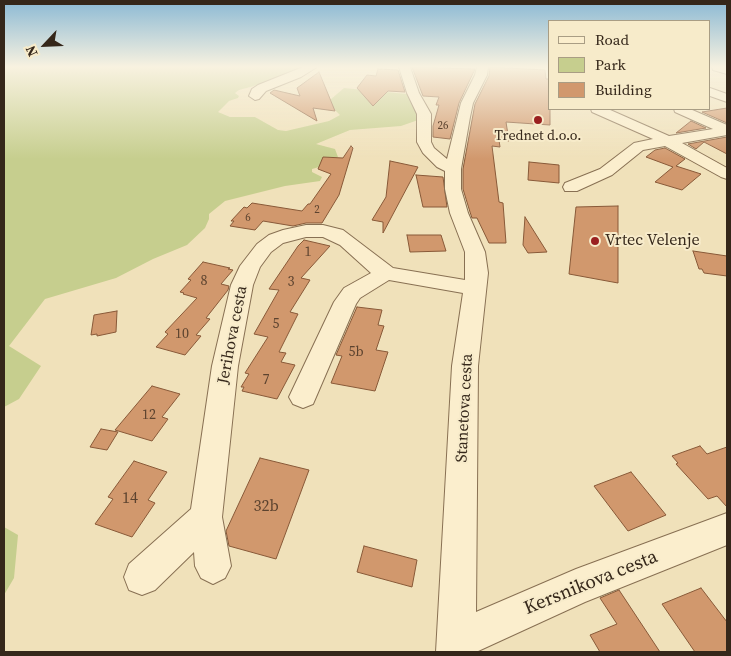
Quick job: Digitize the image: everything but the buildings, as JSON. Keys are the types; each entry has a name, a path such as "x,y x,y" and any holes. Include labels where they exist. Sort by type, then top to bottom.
{"street":[{"path":"415,98 424,114 424,142 428,150 443,164 453,169"},
{"name":"Stanetova cesta","path":"456,646 465,366 476,280 476,252 459,213 453,188 453,169 463,117 470,98"},
{"path":"599,110 666,140 727,174"},
{"path":"682,110 727,130"},
{"path":"571,187 606,172 639,146 727,130"},
{"name":"Jerihova cesta","path":"212,566 206,517 225,366 237,303 250,266 264,248 276,239 306,231 323,231 336,234 347,241 386,273 406,278 476,280"},
{"path":"303,396 345,302 352,293 386,273"},
{"path":"142,577 206,517"},
{"name":"Kersnikova cesta","path":"456,646 576,587 727,529"}],"green space":[{"path":"4,98 238,98 229,101 218,112 230,117 255,117 278,130 286,131 329,121 340,115 333,108 324,105 333,98 411,98 413,100 421,119 401,126 350,130 316,144 335,149 338,157 330,164 312,169 312,172 322,177 320,181 285,186 225,201 209,214 205,228 187,245 153,259 116,278 45,299 9,346 41,366 19,399 4,407"},
{"path":"4,527 18,535 14,578 4,595"}],"place":[{"name":"Trednet d.o.o.","path":"538,120"},
{"name":"Vrtec Velenje","path":"595,241"}]}
